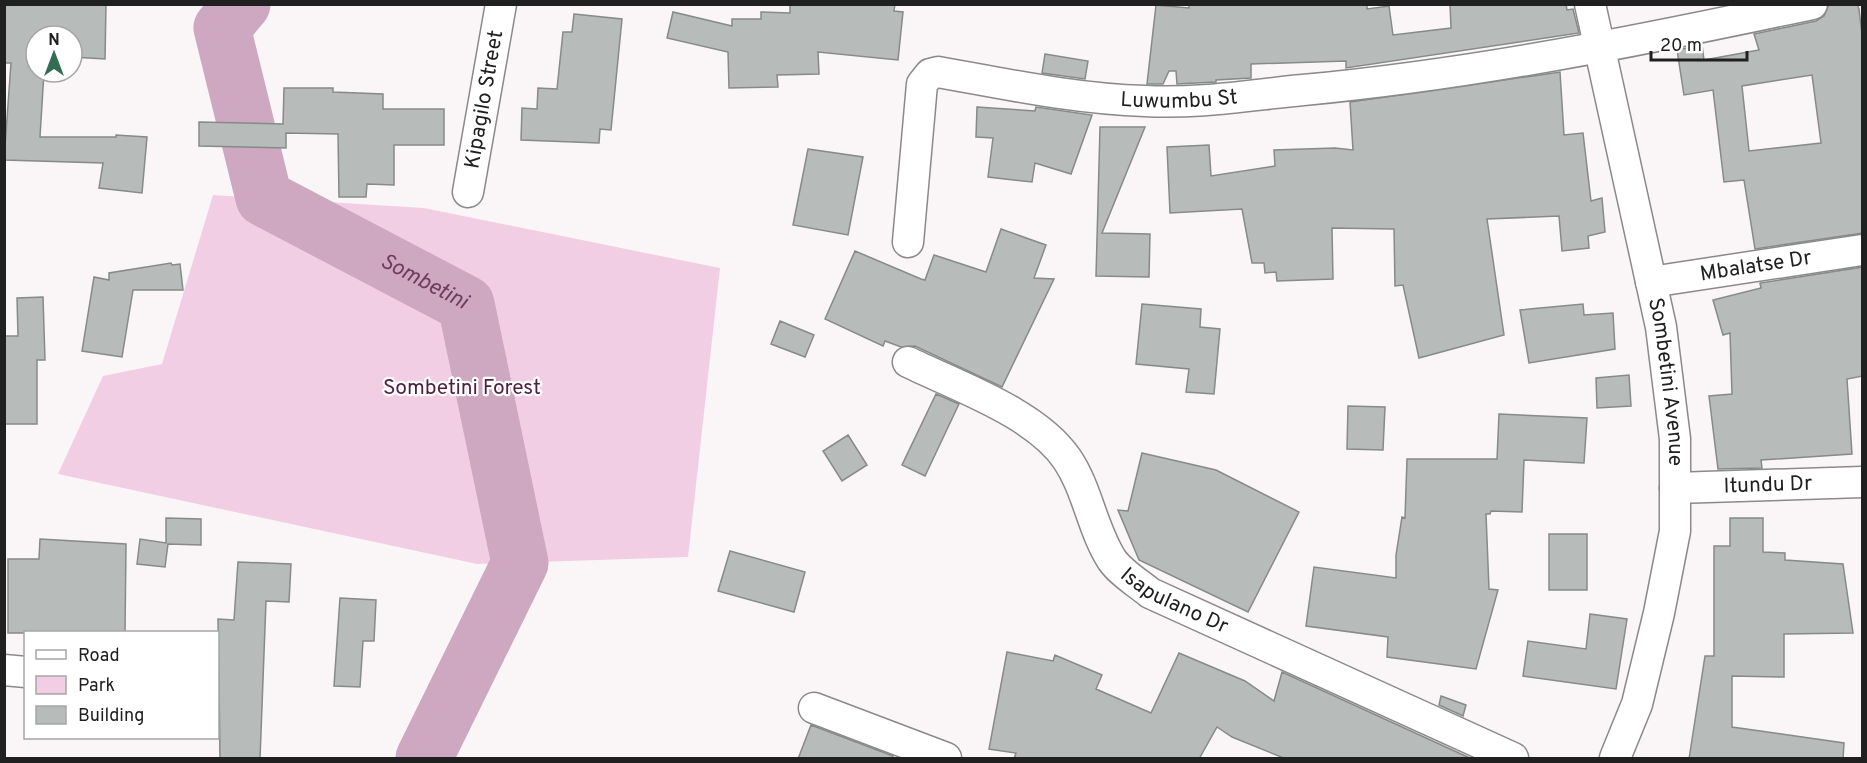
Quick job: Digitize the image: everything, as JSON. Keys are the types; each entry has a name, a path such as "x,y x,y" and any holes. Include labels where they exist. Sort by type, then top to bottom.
{"street":[{"name":"Kipagilo Street","path":"468,192 501,4"},
{"name":"Sombetini Avenue","path":"1590,4 1598,49 1652,282 1675,439 1675,531 1659,614 1637,704 1615,759"},
{"path":"1598,49 1812,4"},
{"name":"Luwumbu St","path":"908,242 922,84 930,74 938,72 1087,96 1143,101 1193,102 1358,85 1598,49"},
{"name":"Mbalatse Dr","path":"1652,282 1863,250"},
{"name":"Isapulano Dr","path":"908,362 1005,410 1041,432 1057,445 1085,493 1113,561 1150,593 1514,759"},
{"name":"Itundu Dr","path":"1675,488 1863,482"},
{"path":"4,670 24,672"},
{"path":"814,708 946,759"}],"green space":[{"name":"Sombetini Forest","path":"213,195 424,208 720,268 688,557 477,564 58,474 103,376 162,364"}],"building":[{"path":"4,4 106,4 105,59 84,58 84,24 24,24 24,84 43,84 40,137 116,137 116,135 147,137 142,193 99,188 103,163 4,160 11,63 4,63"},
{"path":"790,4 895,4 894,11 903,12 898,60 818,52 819,74 777,75 778,87 729,88 728,52 667,38 673,12 732,26 732,19 761,19 761,12 790,13"},
{"path":"1189,4 1367,4 1367,9 1389,6 1393,35 1451,28 1450,4 1566,4 1567,10 1573,9 1579,33 1346,68 1346,61 1251,64 1251,78 1216,80 1216,82 1177,84 1176,71 1169,71 1163,84 1147,84 1156,5 1189,8"},
{"path":"1829,4 1857,4 1859,9 1863,43 1863,233 1755,249 1744,180 1724,182 1713,90 1684,95 1677,50 1702,45 1704,60 1759,50 1754,34 1816,21 1824,16","holes":["1812,75 1821,143 1749,151 1742,86"]},
{"path":"574,14 622,19 611,130 600,129 599,143 521,140 522,108 537,109 538,88 557,89 563,32 572,32"},
{"path":"1045,54 1088,61 1085,79 1042,73"},
{"path":"1560,72 1564,135 1583,133 1591,201 1602,198 1605,232 1588,236 1589,248 1562,251 1559,216 1487,219 1504,335 1419,358 1403,285 1395,286 1394,229 1332,228 1333,279 1277,281 1276,272 1265,273 1264,263 1252,263 1242,209 1170,213 1167,147 1209,145 1211,176 1275,166 1274,150 1335,148 1353,150 1350,102"},
{"path":"284,88 333,88 333,92 383,94 383,109 444,109 444,145 394,145 394,185 367,184 366,197 339,197 338,134 286,133 286,148 199,146 199,122 283,124"},
{"path":"977,107 1035,111 1036,107 1092,115 1071,174 1035,163 1032,182 988,177 993,138 976,137"},
{"path":"1100,127 1145,127 1102,233 1150,234 1149,277 1096,276"},
{"path":"808,149 863,157 848,235 793,225"},
{"path":"1001,229 1046,245 1034,278 1054,279 1002,387 915,346 901,347 885,341 883,346 825,319 855,251 925,280 934,255 986,272"},
{"path":"171,263 172,265 180,264 183,290 133,290 122,357 82,351 94,277 109,280 109,273"},
{"path":"1863,267 1863,376 1847,379 1852,454 1761,460 1762,468 1718,469 1709,396 1732,394 1730,333 1723,335 1713,300 1761,288 1760,283"},
{"path":"43,297 45,360 37,360 37,424 4,424 4,336 18,336 17,298"},
{"path":"1142,304 1201,309 1200,327 1220,329 1214,394 1186,392 1189,369 1136,364"},
{"path":"1583,304 1584,315 1613,313 1615,349 1529,363 1520,310"},
{"path":"780,321 814,335 805,357 771,344"},
{"path":"1629,375 1631,406 1597,408 1596,378"},
{"path":"936,394 959,404 925,476 902,465"},
{"path":"1348,406 1385,407 1383,450 1347,449"},
{"path":"1499,414 1587,418 1584,463 1524,460 1522,512 1491,511 1490,514 1486,514 1489,589 1498,590 1476,669 1387,657 1388,637 1306,626 1314,567 1396,578 1396,555 1402,517 1405,518 1407,459 1497,459"},
{"path":"848,435 867,465 842,481 823,451"},
{"path":"1142,453 1216,470 1299,512 1248,612 1139,560 1118,510 1128,511"},
{"path":"166,518 201,519 201,545 168,544 165,567 137,564 140,539 166,543"},
{"path":"1730,518 1763,518 1763,552 1785,553 1785,560 1843,564 1853,633 1784,634 1784,677 1732,676 1732,727 1844,743 1843,759 1689,759 1705,656 1714,656 1714,546 1730,546"},
{"path":"1549,534 1587,534 1587,590 1549,590"},
{"path":"40,539 126,544 125,631 8,633 8,559 39,559"},
{"path":"730,551 805,572 794,612 718,591"},
{"path":"238,562 291,564 289,602 266,601 260,759 220,759 218,619 234,620"},
{"path":"340,598 376,600 374,641 363,641 360,687 334,686"},
{"path":"1590,614 1627,619 1616,689 1523,676 1528,641 1586,649"},
{"path":"1007,652 1053,661 1055,655 1102,675 1096,689 1151,713 1179,653 1245,681 1274,701 1282,672 1472,759 1286,759 1232,737 1217,727 1199,759 1014,759 1016,753 989,749"},
{"path":"1441,696 1466,705 1463,716 1439,705"},
{"path":"811,725 893,756 893,759 798,759"}],"waterway":[{"name":"Sombetini","path":"242,4 222,28 264,198 466,304 520,563 424,758"}]}
